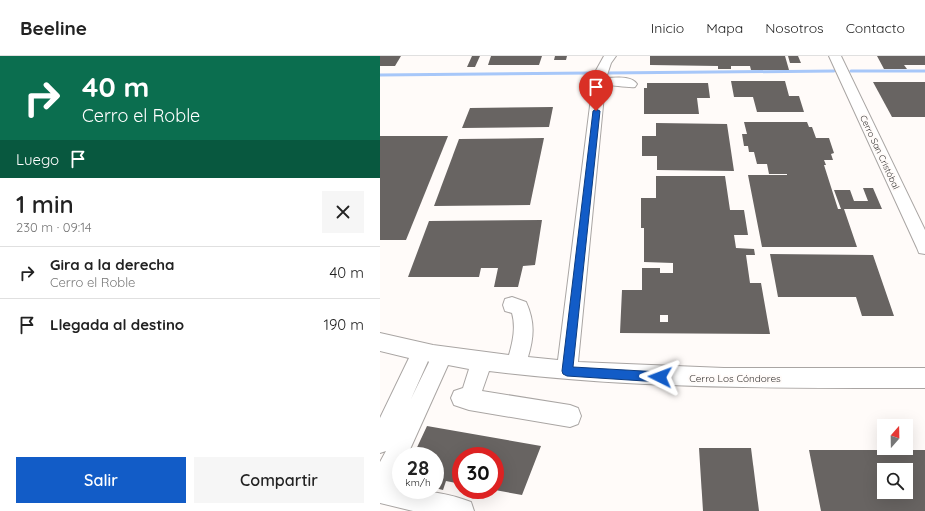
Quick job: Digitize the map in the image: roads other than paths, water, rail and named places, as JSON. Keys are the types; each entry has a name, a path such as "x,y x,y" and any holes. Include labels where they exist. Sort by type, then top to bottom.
{"street":[{"path":"567,371 600,80 602,69 610,56"},
{"name":"Cerro San Cristóbal","path":"835,56 925,248"},
{"path":"600,80 628,82 631,84"},
{"path":"512,305 519,308 524,316 524,331 516,365"},
{"name":"Cerro Los Cóndores","path":"380,342 422,352 567,371 689,378 925,378"},
{"path":"380,442 422,352"},
{"path":"443,354 380,489 434,507 462,511"},
{"path":"482,361 466,399 570,416"}],"waterway":[{"path":"607,73 834,71"},
{"path":"851,71 925,71"},
{"path":"380,75 590,73"}]}
